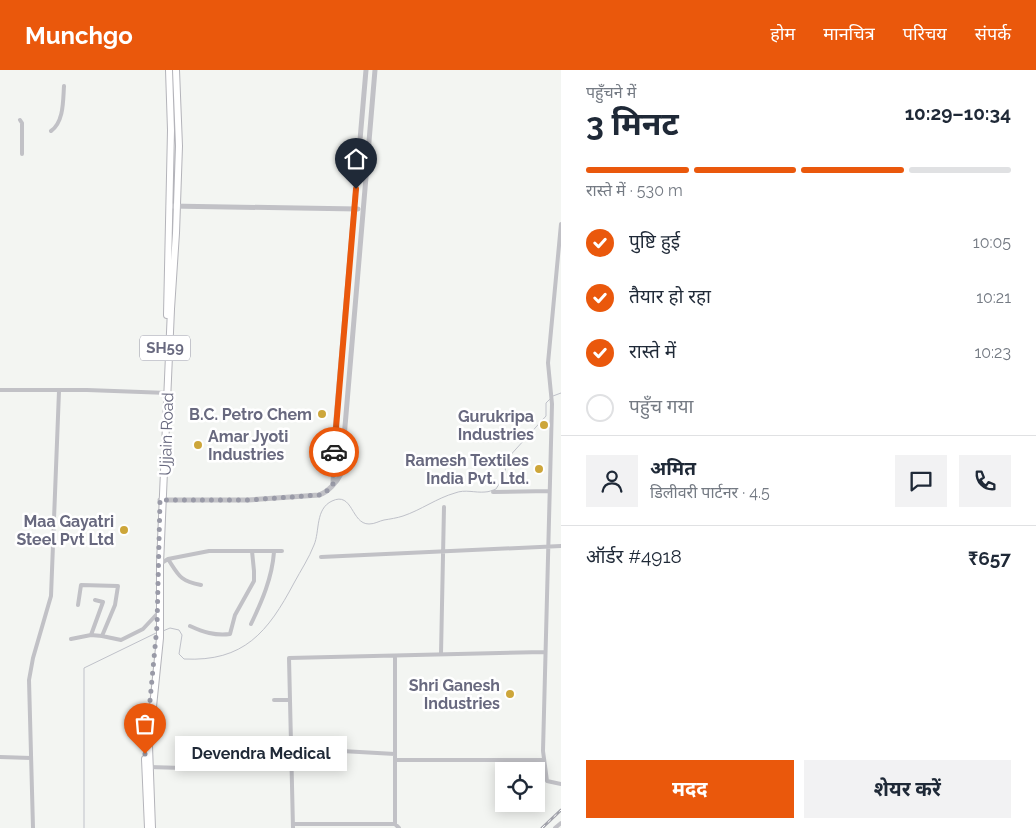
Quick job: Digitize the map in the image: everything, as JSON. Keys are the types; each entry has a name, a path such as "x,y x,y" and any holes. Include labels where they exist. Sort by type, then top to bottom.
{"main road":[{"name":"Ujjain Road","path":"169,70 173,206"},
{"name":"Ujjain Road","path":"159,626 157,614 161,500 173,206 179,126 176,70"},
{"name":"Ujjain Road","path":"148,828 147,767 159,626 161,500"},
{"name":"Ujjain Road","path":"147,767 152,828"}],"street":[{"path":"333,484 335,431 366,70"},
{"path":"161,500 248,500 311,496 326,492 339,479 341,474 375,70"},
{"path":"51,131 55,128 61,113 64,86"},
{"path":"20,120 22,123 22,154"},
{"path":"173,206 363,210"},
{"path":"561,224 548,363 552,404 544,652 543,760 547,781 561,784"},
{"path":"0,390 87,390 166,393"},
{"path":"33,828 29,680 33,658 51,596 59,391"},
{"path":"493,492 549,491"},
{"path":"441,654 444,507"},
{"path":"321,557 561,546"},
{"path":"160,564 168,559 209,551 282,551"},
{"path":"190,626 209,633 230,634 235,616 254,581 252,551"},
{"path":"251,624 272,572 274,552"},
{"path":"168,559 176,574 182,580 201,584"},
{"path":"78,605 81,585 118,586 115,605 102,636"},
{"path":"91,635 103,602 95,600"},
{"path":"71,639 91,635 121,640 143,629 157,614"},
{"path":"395,824 293,826 289,658 544,652"},
{"path":"395,656 395,824 399,828"},
{"path":"274,700 290,700"},
{"path":"324,750 395,754"},
{"path":"0,757 31,758"},
{"path":"395,760 543,760"},
{"path":"147,767 217,770 292,766"},
{"path":"555,828 561,823"}],"waterway":[{"path":"553,396 561,393"},
{"path":"163,631 170,628 179,630 182,635 179,654 184,659 205,659 238,649 264,629 284,600 312,550 320,515 327,505 332,501 344,500 363,523 371,524 403,516 459,492 486,492 496,489 505,474 506,460 546,416 546,403 550,399"},
{"path":"84,828 84,668 156,633"}],"railway":[{"path":"542,828 561,810"}],"way so far":[{"path":"145,754 157,626 160,500 248,500 319,495 326,492 333,484 334,452"}],"place":[{"name":"B.C. Petro Chem","path":"322,414"},
{"name":"Gurukripa Industries","path":"544,425"},
{"name":"Amar Jyoti Industries","path":"198,445"},
{"name":"Ramesh Textiles India Pvt. Ltd.","path":"539,469"},
{"name":"Maa Gayatri Steel Pvt Ltd","path":"124,530"},
{"name":"Shri Ganesh Industries","path":"510,694"},
{"name":"Devendra Medical","path":"145,754"}],"route":[{"path":"334,452 356,189"}]}
